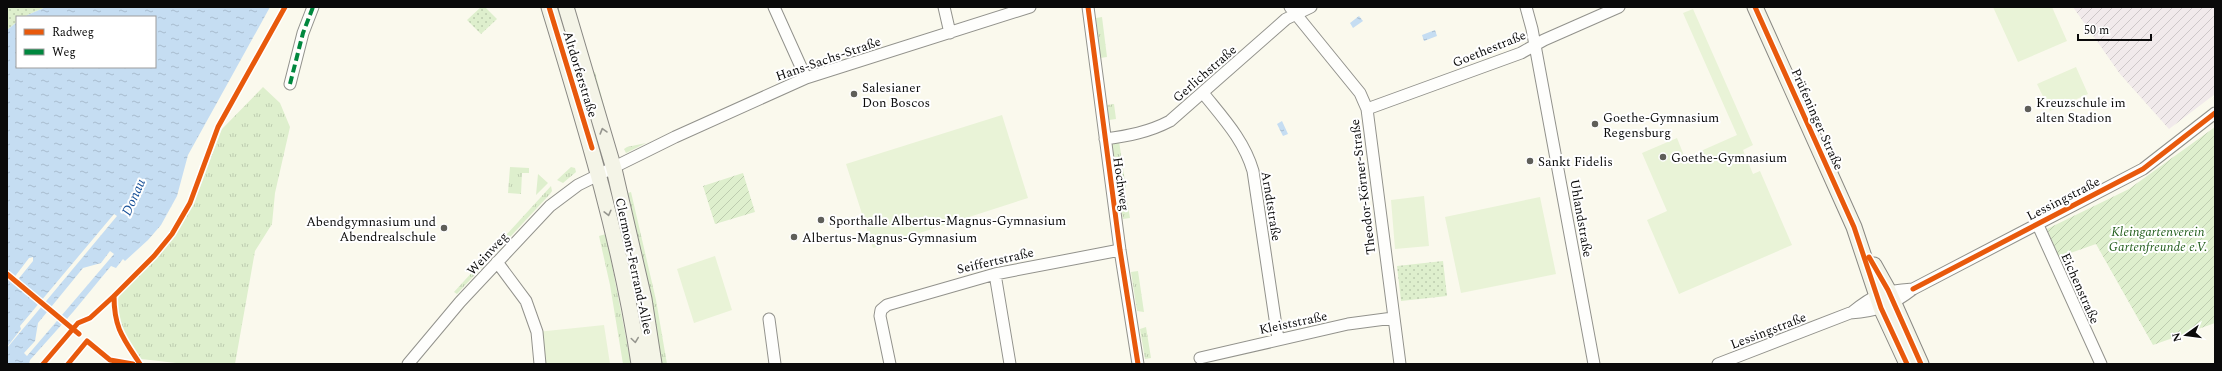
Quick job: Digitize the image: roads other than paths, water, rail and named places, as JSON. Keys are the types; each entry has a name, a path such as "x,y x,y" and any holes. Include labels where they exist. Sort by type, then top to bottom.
{"street":[{"path":"290,84 303,33 313,7"},
{"name":"Altdorferstraße","path":"549,7 599,175"},
{"name":"Altdorferstraße","path":"566,7 614,169"},
{"path":"774,7 806,78"},
{"path":"944,7 950,33"},
{"name":"Hans-Sachs-Straße","path":"599,175 614,169 675,137 806,78 1030,7"},
{"name":"Hochweg","path":"1088,7 1120,250 1138,364"},
{"name":"Gerlichstraße","path":"1105,139 1155,129 1170,121 1286,19 1293,11 1311,7"},
{"name":"Uhlandstraße","path":"1526,7 1535,45 1562,184 1594,364"},
{"name":"Goethestraße","path":"1367,108 1521,53 1535,45 1619,7"},
{"name":"Prüfeninger Straße","path":"1754,7 1885,299 1907,364"},
{"name":"Theodor-Körner-Straße","path":"1293,11 1360,93 1367,108 1400,364"},
{"name":"Arndtstraße","path":"1203,93 1236,134 1249,158 1253,171 1278,339"},
{"name":"Lessingstraße","path":"1718,364 1913,289 2143,169 2215,113"},
{"name":"Clermont-Ferrand-Allee","path":"614,169 644,299 654,364"},
{"name":"Weinweg","path":"408,364 497,262 550,206 578,185 599,175"},
{"name":"Clermont-Ferrand-Allee","path":"599,175 623,274 639,364"},
{"name":"Eichenstraße","path":"2037,224 2101,364"},
{"name":"Seiffertstraße","path":"890,364 880,316 881,310 887,305 995,274 1120,250"},
{"path":"497,262 526,301 538,332 540,364"},
{"path":"995,274 1010,364"},
{"name":"Prüfeninger Straße","path":"1885,299 1921,364"},
{"name":"Kleiststraße","path":"1200,358 1348,324 1393,318"},
{"path":"769,319 775,364"}],"water":[{"name":"Donau","path":"46,7 270,7 188,155 177,196 161,225 148,240 125,261 123,259 116,268 111,266 73,312 30,360 29,364 7,364 7,348 117,216 114,214 20,326 21,329 7,347 7,30 16,23 16,68 156,68 156,16 25,16","holes":["110,251 114,254 27,356 24,353 35,341 38,323 83,268 101,263","33,257 33,261 16,282 13,279 29,258"]},
{"path":"1359,16 1363,21 1353,28 1350,23"},
{"path":"1435,30 1437,36 1424,41 1422,35"},
{"path":"1282,121 1288,134 1283,136 1277,124"}],"place":[{"name":"Salesianer Don Boscos","path":"854,94"},
{"name":"Kreuzschule im alten Stadion","path":"2028,109"},
{"name":"Goethe-Gymnasium Regensburg","path":"1595,124"},
{"name":"Goethe-Gymnasium","path":"1663,157"},
{"name":"Sankt Fidelis","path":"1530,161"},
{"name":"Sporthalle Albertus-Magnus-Gymnasium","path":"821,220"},
{"name":"Abendgymnasium und Abendrealschule","path":"444,228"},
{"name":"Albertus-Magnus-Gymnasium","path":"794,237"}],"park label":[{"name":"Kleingartenverein Gartenfreunde e.V.","path":"2158,238"}]}
